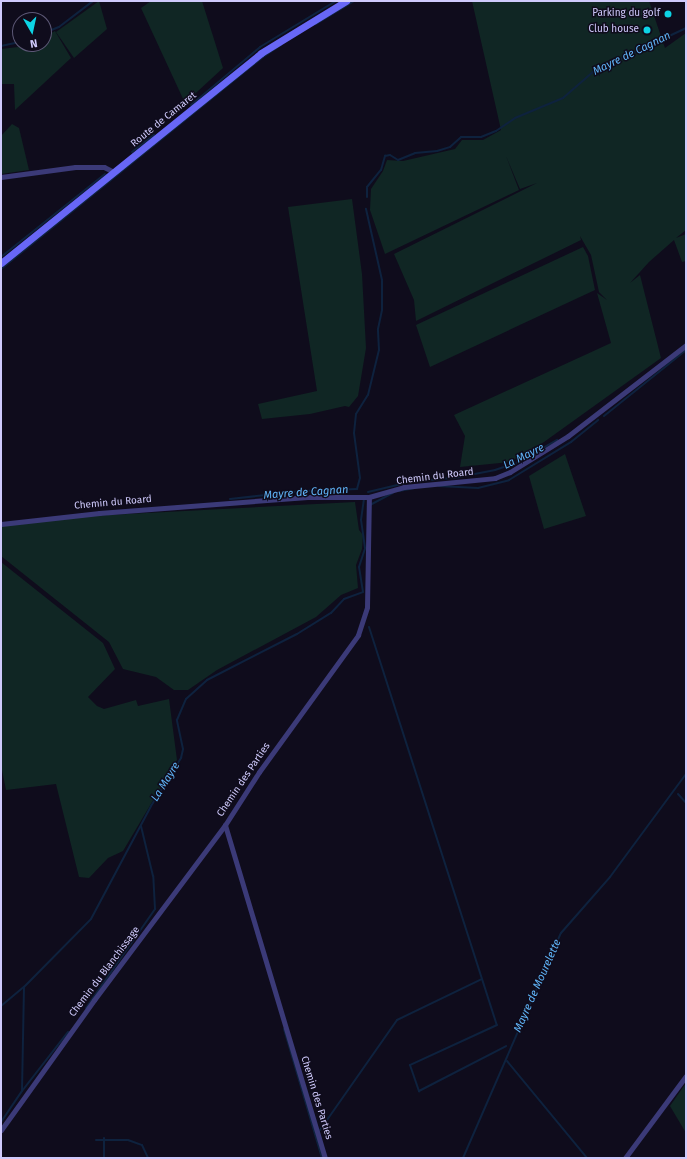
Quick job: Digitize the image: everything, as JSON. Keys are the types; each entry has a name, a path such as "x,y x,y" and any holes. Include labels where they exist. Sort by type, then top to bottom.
{"main road":[{"name":"Route de Camaret","path":"1,264 261,53 346,1"}],"street":[{"path":"1,177 75,167 104,167 114,172"},
{"name":"Chemin du Roard","path":"1,524 99,513 306,497 369,497 404,487 495,478 510,472 568,436 686,345"},
{"name":"Chemin des Parties","path":"325,1158 225,825 362,626 367,607 369,497"},
{"name":"Chemin du Blanchissage","path":"1,1130 94,1000 225,825"},
{"path":"625,1158 686,1076"}],"green space":[{"path":"99,1 107,29 74,58 56,32"},
{"path":"151,1 202,1 223,68 185,103 141,8"},
{"path":"472,1 649,1 665,48 686,33 686,230 676,238 686,234 686,261 682,262 674,240 649,262 630,283 640,275 661,358 544,442 510,462 460,467 465,436 454,415 611,343 597,293 607,300 599,292 591,255 580,236 581,240 416,321 414,300 394,254 537,183 520,189 506,156 519,190 385,254 370,210 371,189 383,171 387,160 403,161 455,149 462,140 483,140 501,130"},
{"path":"55,31 71,58 15,110 14,84 1,84 1,49 12,48 12,52 52,52 52,33"},
{"path":"12,124 19,128 29,170 1,174 1,136"},
{"path":"352,199 362,274 366,348 358,396 349,407 345,406 310,414 262,419 258,404 317,391 288,207"},
{"path":"583,247 588,256 595,290 430,367 416,325"},
{"path":"565,454 586,516 544,529 529,476"},
{"path":"355,502 359,530 363,535 362,549 356,565 358,588 341,595 316,617 217,670 188,690 174,690 156,677 123,669 109,642 1,556 1,526 90,516"},
{"path":"1,562 103,643 115,669 88,697 97,706 104,709 136,700 138,706 169,699 177,760 123,851 108,858 89,878 79,877 56,784 6,790 1,765"},
{"path":"686,1083 686,1133 670,1106"}],"waterway":[{"path":"52,30 59,27 93,1"},
{"path":"191,105 260,47 336,1"},
{"path":"316,24 354,1"},
{"name":"Mayre de Cagnan","path":"367,197 367,187 381,170 385,156 390,155 398,160 415,153 437,151 450,147 461,137 481,137 496,131 515,118 563,98 593,72 686,28"},
{"path":"1,46 12,44"},
{"path":"1,269 263,57 281,45"},
{"path":"132,152 154,135"},
{"path":"1,257 105,174"},
{"name":"Mayre de Cagnan","path":"230,499 303,491 357,489 360,478 354,433 356,414 368,395 379,350 378,329 382,310 382,280 366,209"},
{"name":"La Mayre","path":"604,416 686,350"},
{"path":"439,486 478,488 509,480 571,442 598,420"},
{"name":"La Mayre","path":"454,478 495,470 518,462 557,440"},
{"name":"La Mayre","path":"368,492 410,482 451,478"},
{"path":"399,491 415,488"},
{"path":"370,505 393,493"},
{"name":"La Mayre","path":"1,1122 22,1091 24,987 91,919 151,806 181,758 183,749 177,720 186,699 207,680 297,634 331,613 344,599 363,592 359,567 365,548 361,520 364,499"},
{"path":"369,627 497,1025 410,1065 419,1091 506,1046"},
{"name":"Mayre de Mourelette","path":"463,1158 561,933 610,877 686,774"},
{"path":"678,794 686,803"},
{"path":"86,1008 155,909 153,876 141,826"},
{"path":"320,1130 397,1020 482,979"},
{"path":"1,1006 24,987"},
{"path":"284,1029 322,1158"},
{"path":"22,1091 68,1032"},
{"path":"507,1061 587,1158"},
{"path":"104,1138 104,1158"},
{"path":"96,1140 128,1140 142,1145 148,1158"}],"place":[{"name":"Parking du golf","path":"668,14"},
{"name":"Club house","path":"647,30"}]}
